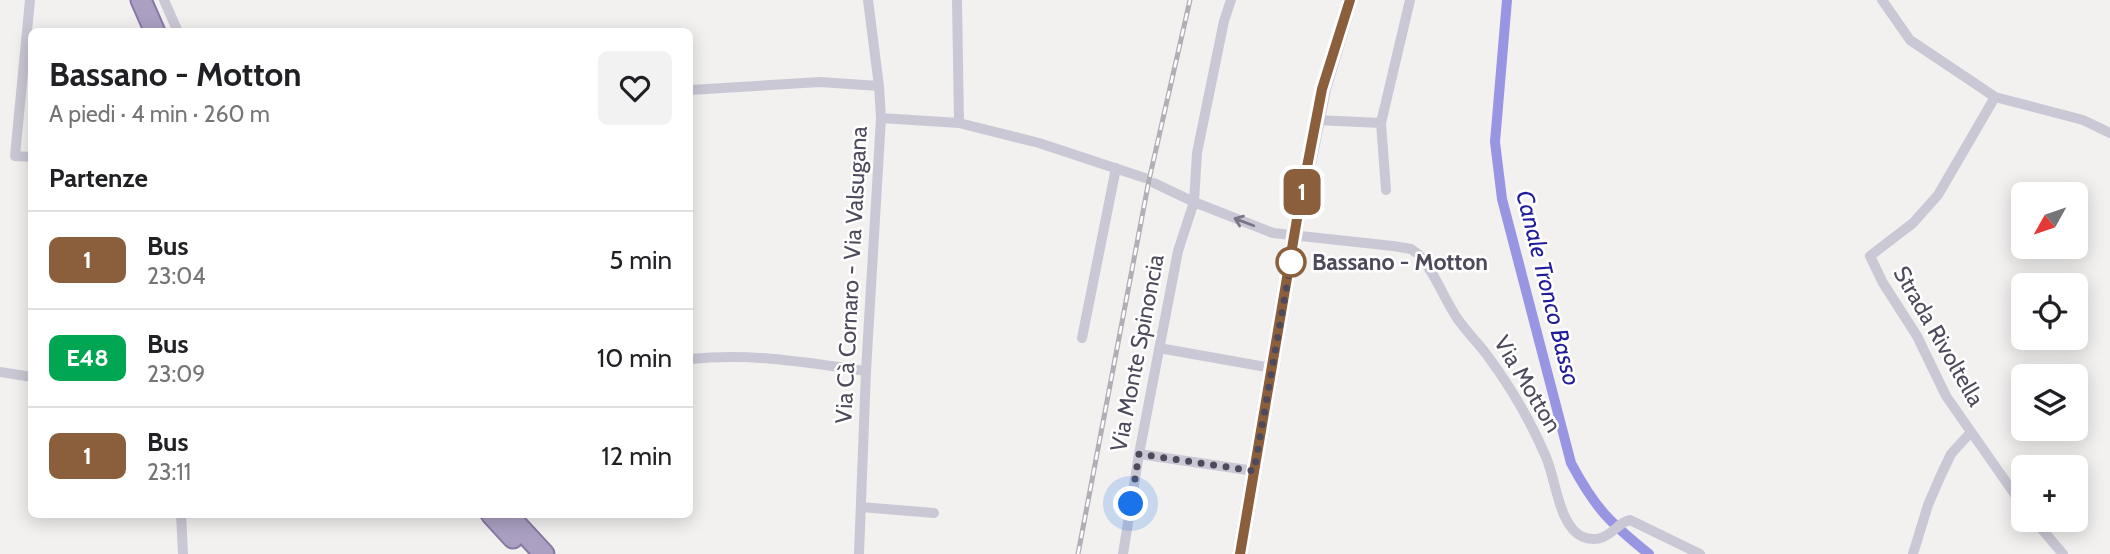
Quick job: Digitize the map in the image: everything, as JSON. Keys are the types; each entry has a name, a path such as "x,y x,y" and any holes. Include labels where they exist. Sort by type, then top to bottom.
{"highway":[{"path":"128,0 140,28"},
{"path":"141,0 153,28"},
{"path":"495,518 528,554"},
{"path":"511,518 544,554"}],"main road":[{"path":"1240,554 1322,89 1350,0"}],"street":[{"path":"28,157 15,156 30,0"},
{"path":"164,0 176,28"},
{"name":"Via Cà Cornaro - Via Valsugana","path":"859,554 866,372 881,118 867,0"},
{"path":"957,0 959,123"},
{"name":"Via Monte Spinoncia","path":"1123,554 1139,454 1178,251 1194,202 1197,153 1224,21 1231,0"},
{"path":"1386,190 1381,123 1409,0"},
{"path":"1882,0 1910,40 1994,97 2083,120 2110,134"},
{"path":"693,90 820,82 879,86"},
{"name":"Strada Rivoltella","path":"1970,432 1946,396 1917,336 1883,283 1870,256 1913,223 1938,195 1994,97"},
{"name":"Via Motton","path":"881,118 959,123 1039,143 1150,180 1194,202 1273,233 1411,249 1424,260 1457,318 1506,383 1546,458 1564,520 1573,530 1584,538 1610,536 1625,521 1636,523 1700,554"},
{"path":"1316,120 1381,123"},
{"path":"1082,338 1116,168"},
{"path":"1159,348 1272,368"},
{"path":"693,359 730,355 775,358 866,372"},
{"path":"0,372 28,376"},
{"path":"1913,554 1928,505 1941,475 1951,454 1970,432 2011,489"},
{"path":"1139,454 1254,471"},
{"path":"861,507 934,513"},
{"path":"181,518 183,554"},
{"path":"2044,532 2063,554"}],"waterway":[{"name":"Canale Tronco Basso","path":"1507,0 1495,142 1502,199 1571,463 1604,513 1649,554"}],"railway":[{"path":"1078,554 1149,180 1190,0"}],"bus line":[{"name":"1","path":"1240,554 1322,89 1350,0"}],"place":[{"name":"Bassano - Motton","path":"1291,262"}],"route":[{"path":"1131,504 1139,454 1254,471 1291,262"}]}
